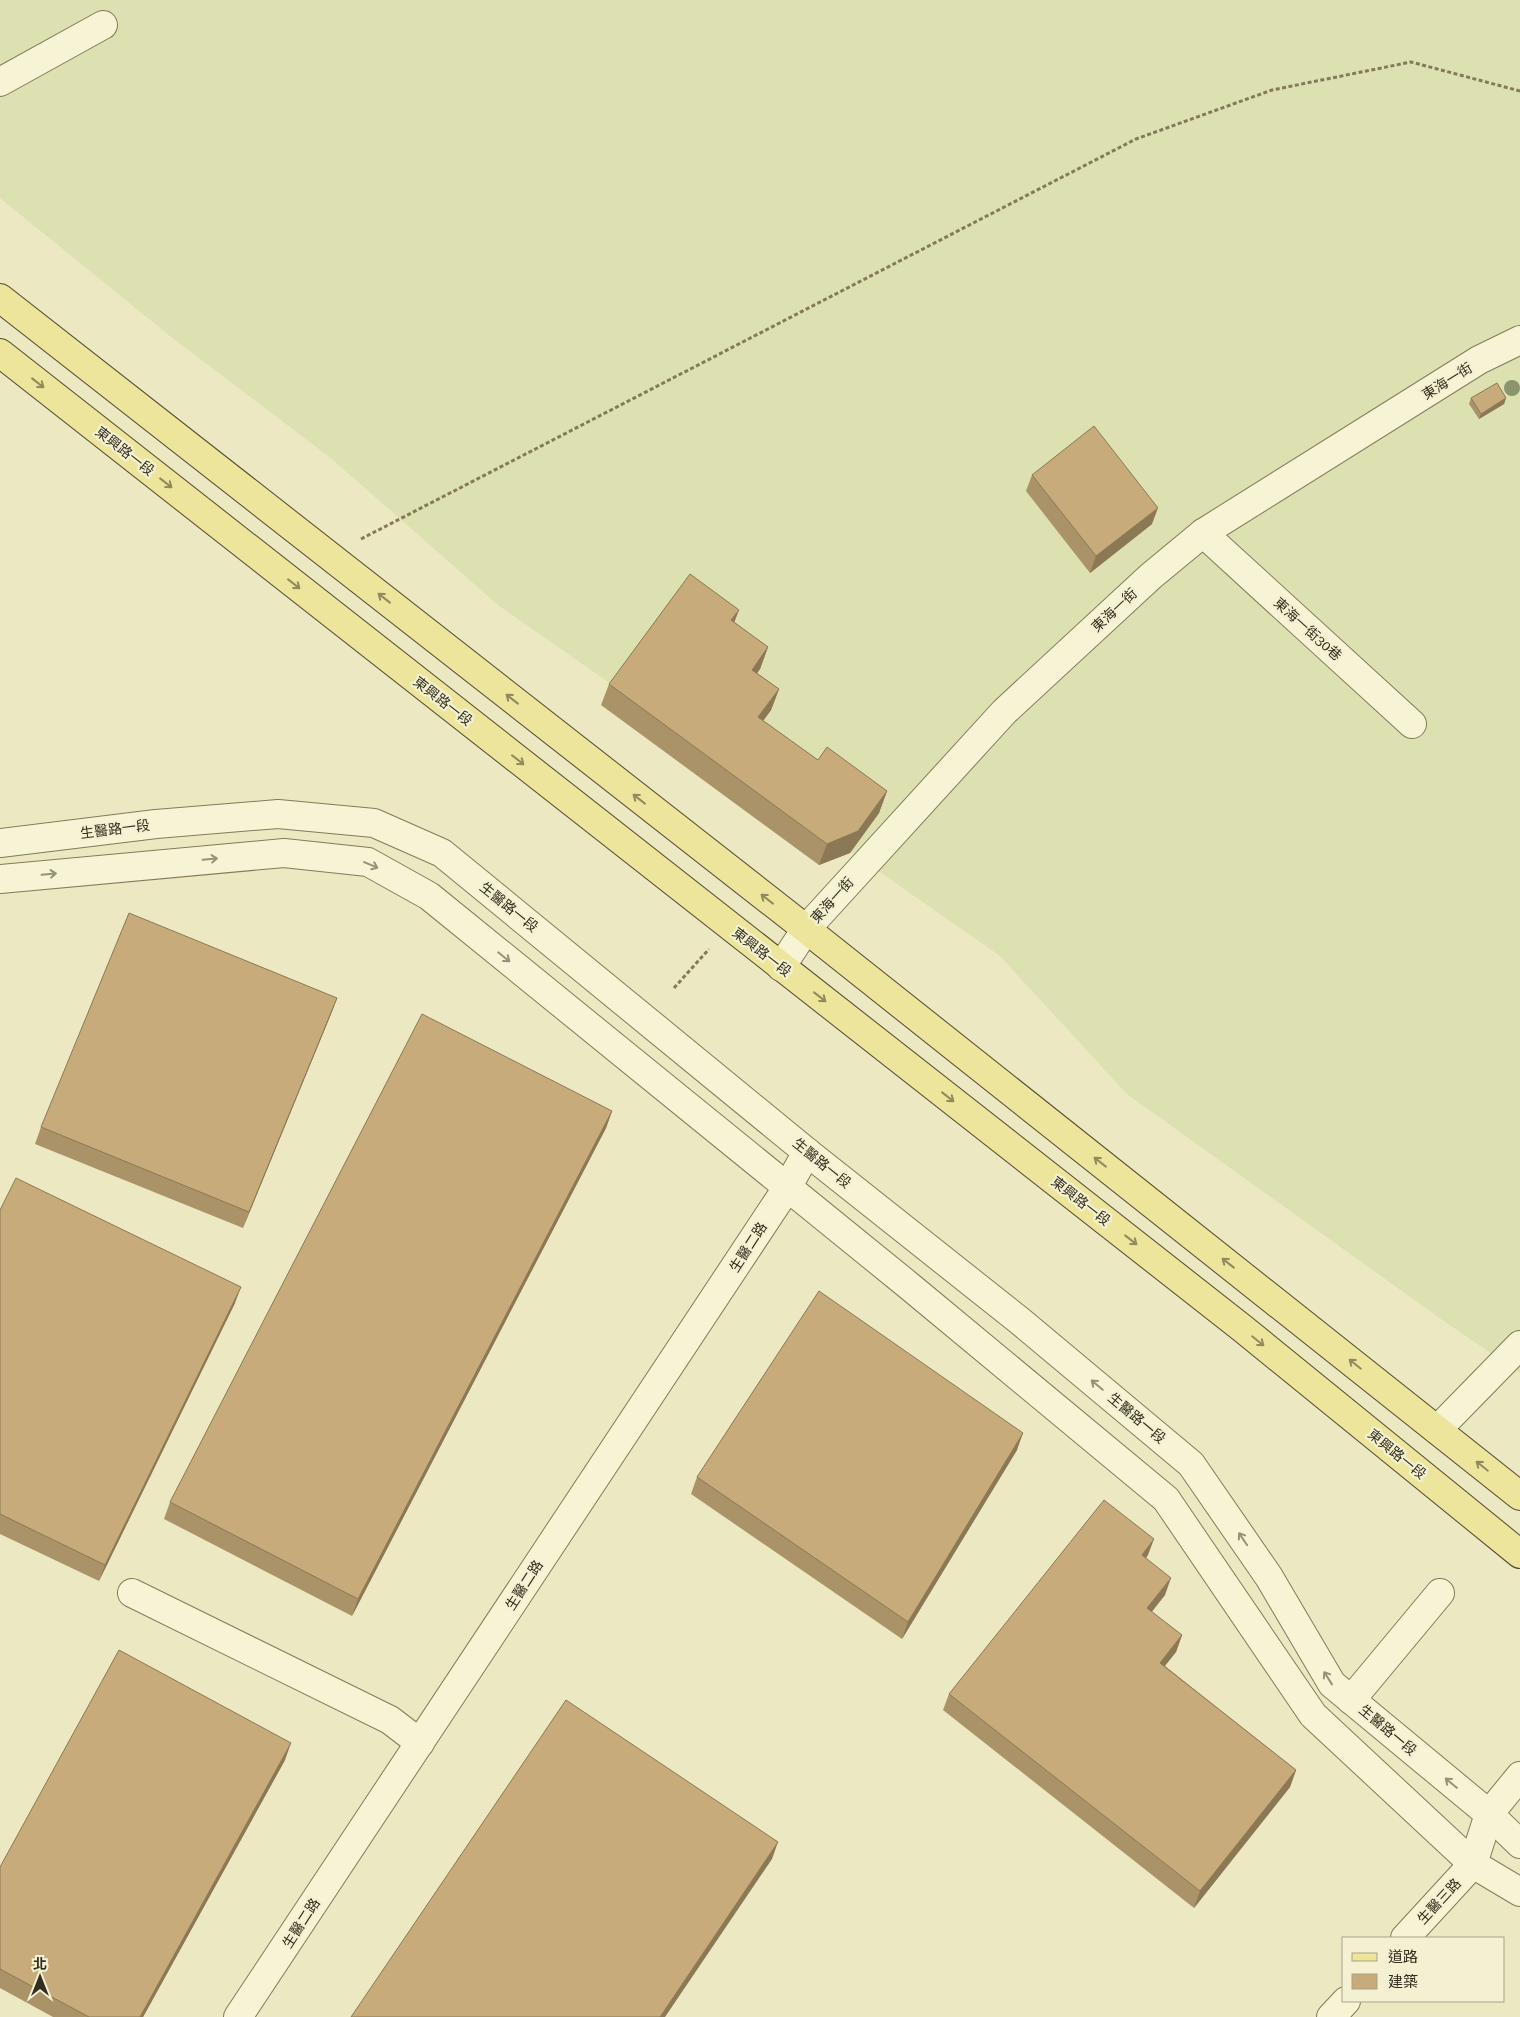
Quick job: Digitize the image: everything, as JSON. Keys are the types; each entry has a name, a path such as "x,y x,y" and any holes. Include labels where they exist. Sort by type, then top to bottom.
{"main road":[{"path":"0,298 806,929 1520,1496"},
{"name":"東興路一段","path":"0,353 1242,1328 1520,1554"}],"street":[{"path":"0,82 103,25"},
{"name":"東海一街","path":"781,967 806,929 1004,712 1151,576 1203,533 1479,360 1520,340"},
{"name":"東海一街30巷","path":"1203,533 1412,724"},
{"name":"生醫路一段","path":"0,843 156,824 278,814 374,824 442,852 807,1152 1020,1321 1191,1464 1268,1576 1332,1684 1489,1814 1520,1844"},
{"path":"0,879 284,852 368,862 429,896 908,1285 1166,1500 1313,1715 1473,1864 1520,1892"},
{"name":"生醫二路","path":"238,2017 787,1188 807,1152"},
{"path":"1437,1430 1520,1345"},
{"path":"132,1592 390,1720 420,1743"},
{"path":"1351,1700 1440,1592"},
{"path":"1473,1864 1489,1814 1520,1776"},
{"path":"1473,1864 1520,1850"},
{"name":"生醫三路","path":"1405,1937 1473,1864"},
{"path":"1331,2017 1345,2002"}],"path":[{"path":"329,556 1136,139 1272,90 1411,62 1520,91"},
{"path":"674,988 729,926"}],"green space":[{"path":"0,0 1520,0 1520,1373 1441,1319 1127,1094 1000,956 498,605 332,459 170,336 0,198"}],"building":[{"path":"1497,383 1506,398 1481,414 1471,398"},
{"path":"1094,426 1158,508 1096,556 1032,475"},
{"path":"690,574 739,610 731,620 768,647 752,670 779,689 758,717 818,760 827,747 887,791 858,831 827,844 609,684"},
{"path":"129,913 337,998 249,1212 41,1127"},
{"path":"422,1014 612,1111 358,1599 170,1502"},
{"path":"16,1178 241,1287 105,1565 0,1514 0,1210"},
{"path":"819,1291 1023,1433 908,1622 697,1477"},
{"path":"1104,1500 1154,1539 1142,1555 1171,1578 1147,1608 1182,1635 1160,1663 1296,1770 1200,1891 949,1694"},
{"path":"119,1650 291,1743 140,2017 89,2017 0,1969 0,1867"},
{"path":"566,1700 778,1842 660,2017 351,2017"}]}
